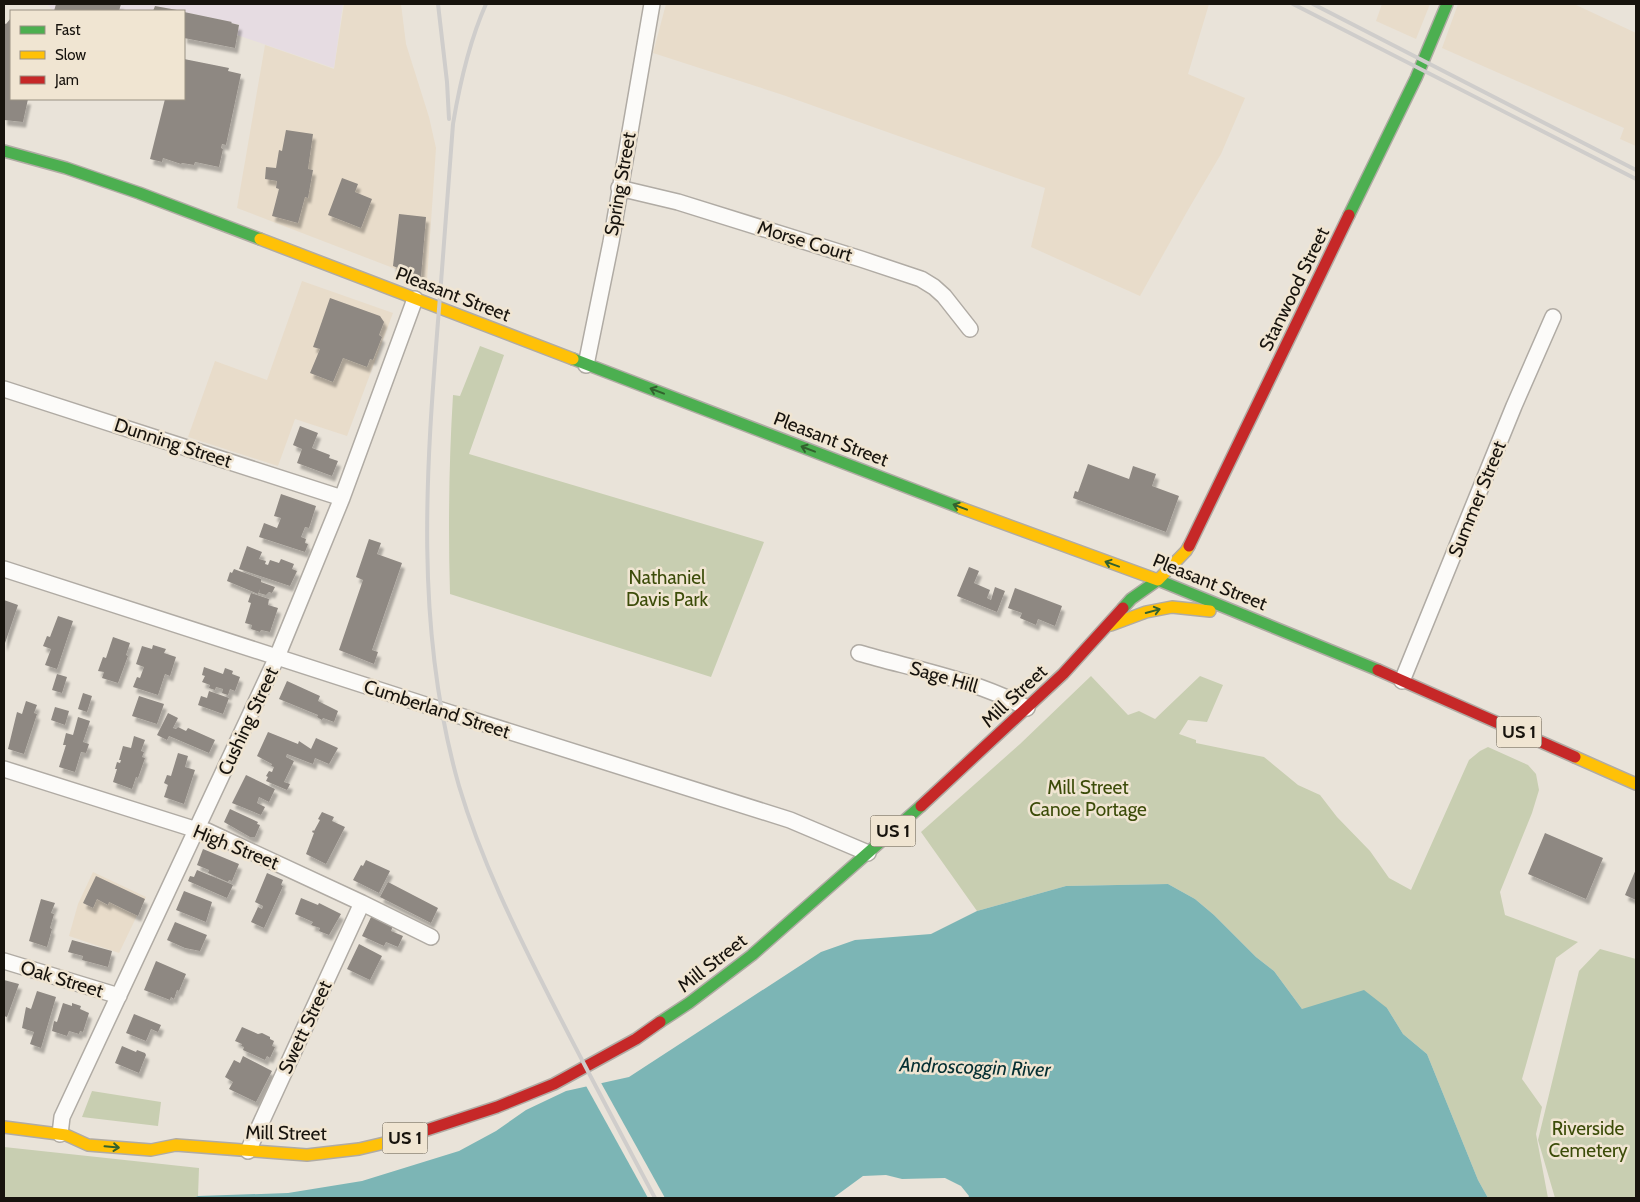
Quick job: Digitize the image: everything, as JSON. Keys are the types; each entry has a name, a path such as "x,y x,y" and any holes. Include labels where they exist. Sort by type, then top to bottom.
{"main road":[{"name":"Stanwood Street","path":"1158,580 1186,551 1416,78 1446,4"},
{"name":"Pleasant Street","path":"4,152 66,168 139,193 1036,536 1158,580 1402,681 1636,784"},
{"name":"Mill Street","path":"63,1134 88,1145 98,1146 151,1150 176,1145 307,1155 359,1149 385,1143 430,1130 554,1084 636,1039 702,994 752,955 982,750 1063,674 1131,599 1158,580"},
{"name":"US 1","path":"1107,627 1146,612 1172,607 1250,617"},
{"name":"Mill Street","path":"4,1128 63,1134 82,1130"},
{"name":"Mill Street","path":"161,1138 176,1145"}],"street":[{"name":"Spring Street","path":"586,364 604,279 652,4"},
{"name":"Morse Court","path":"619,188 678,202 921,279 944,296 970,329"},
{"name":"Cushing Street","path":"63,1134 62,1117 277,658 342,498 415,300"},
{"name":"Summer Street","path":"1402,681 1514,406 1553,317"},
{"name":"Dunning Street","path":"4,389 342,498"},
{"name":"Cumberland Street","path":"4,569 277,658 790,820 868,853"},
{"name":"Sage Hill","path":"859,653 978,686 999,693 1027,708"},
{"name":"High Street","path":"4,769 197,830 207,831 362,903 431,938"},
{"name":"Swett Street","path":"248,1151 362,903"},
{"name":"Oak Street","path":"4,962 119,996"}],"shaded area":[{"path":"47,4 343,4 334,68 237,35 239,25 185,12 185,10 155,6 153,10 53,10"},
{"path":"344,4 401,4 406,44 429,117 436,148 427,281 237,208 265,45 334,69"},
{"path":"666,4 1209,4 1188,74 1245,98 1221,154 1140,296 1031,247 1045,188 783,95 653,53"},
{"path":"1382,4 1430,4 1416,39 1376,21"},
{"path":"1458,4 1574,4 1636,33 1636,146 1620,139 1624,128 1442,48"},
{"path":"302,281 393,313 347,436 295,419 278,466 188,437 215,361 267,380"},
{"path":"93,872 146,897 119,953 69,936 78,904"}],"green space":[{"name":"Nathaniel Davis Park","path":"480,346 504,355 469,454 764,542 711,677 450,594 449,494 453,395 460,396"},
{"name":"Mill Street Canoe Portage","path":"1091,676 1128,715 1139,711 1155,719 1200,676 1223,685 1207,722 1188,720 1179,734 1196,740 1196,743 1264,757 1298,785 1320,795 1337,817 1370,851 1389,878 1411,890 1469,760 1488,747 1528,765 1536,774 1539,790 1532,813 1500,892 1505,915 1578,942 1556,958 1522,1079 1542,1107 1536,1134 1548,1198 1488,1198 1478,1180 1427,1054 1403,1034 1387,1008 1302,1009 1274,971 1256,957 1214,915 1195,899 1168,884 1066,886 977,911 921,832 1020,744"},
{"name":"Riverside Cemetery","path":"1600,949 1636,959 1636,1198 1555,1198 1538,1140 1579,971"},
{"path":"92,1091 161,1102 158,1126 82,1117"},
{"path":"4,1147 199,1168 198,1196 193,1198 4,1198"}],"water":[{"name":"Androscoggin River","path":"1168,884 1195,899 1214,915 1256,957 1274,971 1302,1009 1364,990 1387,1008 1403,1034 1427,1054 1478,1180 1488,1198 968,1198 969,1196 961,1186 945,1178 902,1179 886,1175 863,1176 833,1198 193,1198 198,1196 288,1193 362,1181 459,1151 496,1131 526,1110 566,1091 629,1077 821,952 855,940 931,934 977,911 1066,886"}],"pier":[{"path":"600,1081 665,1198 648,1198 585,1084"}],"building":[{"path":"56,4 121,4 119,10 54,10"},
{"path":"155,6 177,10 153,10"},
{"path":"185,12 239,25 235,48 185,38"},
{"path":"10,19 10,100 28,100 23,122 4,120 4,23 6,24"},
{"path":"185,59 229,68 228,71 241,74 226,145 222,144 221,148 223,149 219,167 195,162 194,165 181,164 163,158 162,162 150,159 165,100 185,100"},
{"path":"286,130 313,134 308,169 313,170 308,198 305,197 298,223 272,216 279,189 276,188 277,181 265,179 266,167 276,168 279,150 282,151"},
{"path":"342,178 358,184 355,192 372,199 361,228 328,215"},
{"path":"399,214 426,217 421,277 393,266"},
{"path":"330,298 380,316 384,322 379,335 382,337 373,360 370,359 367,367 343,358 333,382 310,373 320,349 313,347"},
{"path":"300,426 318,433 312,448 330,455 329,458 338,461 332,476 297,463 302,449 293,445"},
{"path":"1088,464 1129,479 1133,466 1156,474 1152,486 1179,496 1166,532 1073,498 1075,491 1078,492"},
{"path":"281,494 316,506 309,528 305,527 301,537 306,539 305,543 308,544 305,552 259,537 264,523 277,528 281,518 274,516"},
{"path":"369,539 381,543 377,554 402,563 372,650 378,652 374,664 339,650 363,580 356,577"},
{"path":"247,546 262,552 259,559 266,561 265,564 268,565 270,560 279,563 281,559 294,564 292,569 297,571 290,586 239,569"},
{"path":"969,567 979,571 974,583 990,590 987,598 991,600 995,587 1005,591 997,612 957,596"},
{"path":"234,569 261,579 261,582 275,587 272,593 269,592 266,595 259,593 260,589 258,594 227,581 230,572 232,573"},
{"path":"1015,588 1062,606 1055,626 1038,619 1036,625 1020,618 1022,613 1008,608"},
{"path":"251,593 269,599 268,605 278,608 270,632 261,630 260,632 251,629 252,625 245,623 251,603 248,602"},
{"path":"4,600 18,605 4,646"},
{"path":"58,616 73,621 57,669 45,665 51,649 43,646 47,636 50,637"},
{"path":"113,637 130,643 126,655 128,656 118,683 102,678 104,672 98,671 103,657 106,658"},
{"path":"153,645 166,649 164,653 176,657 170,676 165,674 158,695 133,687 137,677 140,678 144,667 136,664 142,646 152,649"},
{"path":"204,667 223,674 225,668 233,671 232,674 240,677 235,691 230,689 228,695 222,693 223,689 216,687 215,690 209,688 210,685 202,682 205,676 202,675"},
{"path":"57,674 67,677 62,693 52,690"},
{"path":"287,681 320,696 318,701 338,711 334,722 323,718 322,720 317,717 318,715 279,699"},
{"path":"209,691 229,698 223,714 198,705 201,696 207,698"},
{"path":"83,693 92,696 87,712 78,709"},
{"path":"139,696 164,704 157,724 132,716"},
{"path":"26,701 37,705 34,713 37,714 24,754 8,749 17,712 22,714"},
{"path":"55,707 69,711 65,725 51,720"},
{"path":"168,713 178,718 173,728 176,729 178,727 186,731 188,728 215,740 209,753 169,736 167,740 157,735"},
{"path":"78,717 90,721 83,742 89,744 86,753 81,752 75,772 59,767 66,745 63,745 66,733 73,735"},
{"path":"268,732 298,744 299,741 311,749 316,738 338,748 329,764 315,758 313,764 287,754 286,757 294,761 284,782 290,784 287,790 266,781 268,777 266,776 269,771 272,772 274,767 257,756"},
{"path":"134,736 145,740 141,751 144,752 142,757 145,758 132,789 113,782 117,762 120,763 121,760 119,760 123,746 131,748"},
{"path":"178,753 188,756 185,767 195,770 184,804 164,797 168,785 164,783 167,775 171,776"},
{"path":"246,775 275,789 269,802 259,797 257,803 265,807 261,815 232,803"},
{"path":"230,809 258,822 257,824 260,825 255,837 250,837 224,822"},
{"path":"322,812 334,817 332,821 345,827 326,864 306,854 314,833 312,832 320,820 318,819"},
{"path":"1545,833 1603,858 1586,899 1528,874"},
{"path":"203,849 239,864 232,881 229,880 228,882 208,873 209,870 197,865"},
{"path":"366,860 390,871 379,893 353,880"},
{"path":"1636,869 1636,900 1625,895"},
{"path":"197,870 233,885 227,898 188,881 190,876 194,877"},
{"path":"267,873 283,880 281,885 283,886 264,928 251,922 258,907 262,909 263,906 255,902"},
{"path":"96,876 145,899 138,916 109,902 108,905 97,899 93,908 83,903"},
{"path":"388,882 438,908 431,923 380,897"},
{"path":"184,891 212,902 206,922 176,910"},
{"path":"301,898 318,905 319,903 341,914 329,935 319,931 320,928 311,925 313,922 295,914"},
{"path":"41,899 55,903 51,913 54,914 47,947 29,941"},
{"path":"372,915 393,926 391,931 403,936 398,947 386,942 384,946 362,936"},
{"path":"175,922 207,935 200,951 185,948 167,940"},
{"path":"72,940 112,951 108,967 82,960 83,956 68,952"},
{"path":"359,944 382,956 370,980 347,969"},
{"path":"156,961 186,974 174,999 171,997 170,1000 144,990"},
{"path":"4,980 19,984 7,1017 4,1016"},
{"path":"37,991 56,997 41,1048 30,1044 34,1032 22,1028 26,1007 31,1009"},
{"path":"63,1003 81,1006 80,1009 89,1013 83,1032 80,1031 79,1034 69,1031 67,1036 52,1031 54,1021 57,1022"},
{"path":"134,1014 161,1025 158,1032 151,1029 146,1041 126,1033"},
{"path":"242,1027 258,1034 262,1033 274,1041 272,1046 275,1047 270,1058 267,1056 265,1060 243,1050 242,1044 235,1041"},
{"path":"122,1046 136,1052 137,1050 145,1053 146,1055 139,1073 115,1063"},
{"path":"243,1056 272,1071 256,1102 229,1089 233,1082 225,1077 234,1060 240,1063"}],"railway":[{"path":"438,4 447,82 449,119"},
{"path":"486,4 470,48 462,78 453,124 451,147 434,369 428,489 427,549 429,608 435,667 445,727 459,786 488,867 550,998 655,1198"},
{"path":"1293,4 1636,179"},
{"path":"1313,4 1636,170"}],"traffic: fast":[{"path":"1349,215 1416,78 1447,4"},
{"path":"4,151 66,168 139,193 260,239"},
{"path":"573,359 961,508"},
{"path":"1123,608 1131,599 1158,580 1378,670"},
{"path":"660,1022 689,1003 752,955 921,806"}],"traffic: slow":[{"path":"260,239 573,359"},
{"path":"961,508 1158,580 1189,546"},
{"path":"1111,625 1146,612 1172,607 1210,611"},
{"path":"1575,757 1636,784"},
{"path":"4,1127 66,1135 88,1145 151,1150 176,1145 307,1155 359,1149 393,1141"}],"traffic: jam":[{"path":"1189,546 1349,215"},
{"path":"921,806 1063,674 1123,608"},
{"path":"1378,670 1575,757"},
{"path":"393,1141 497,1107 554,1084 636,1039 660,1022"}]}
